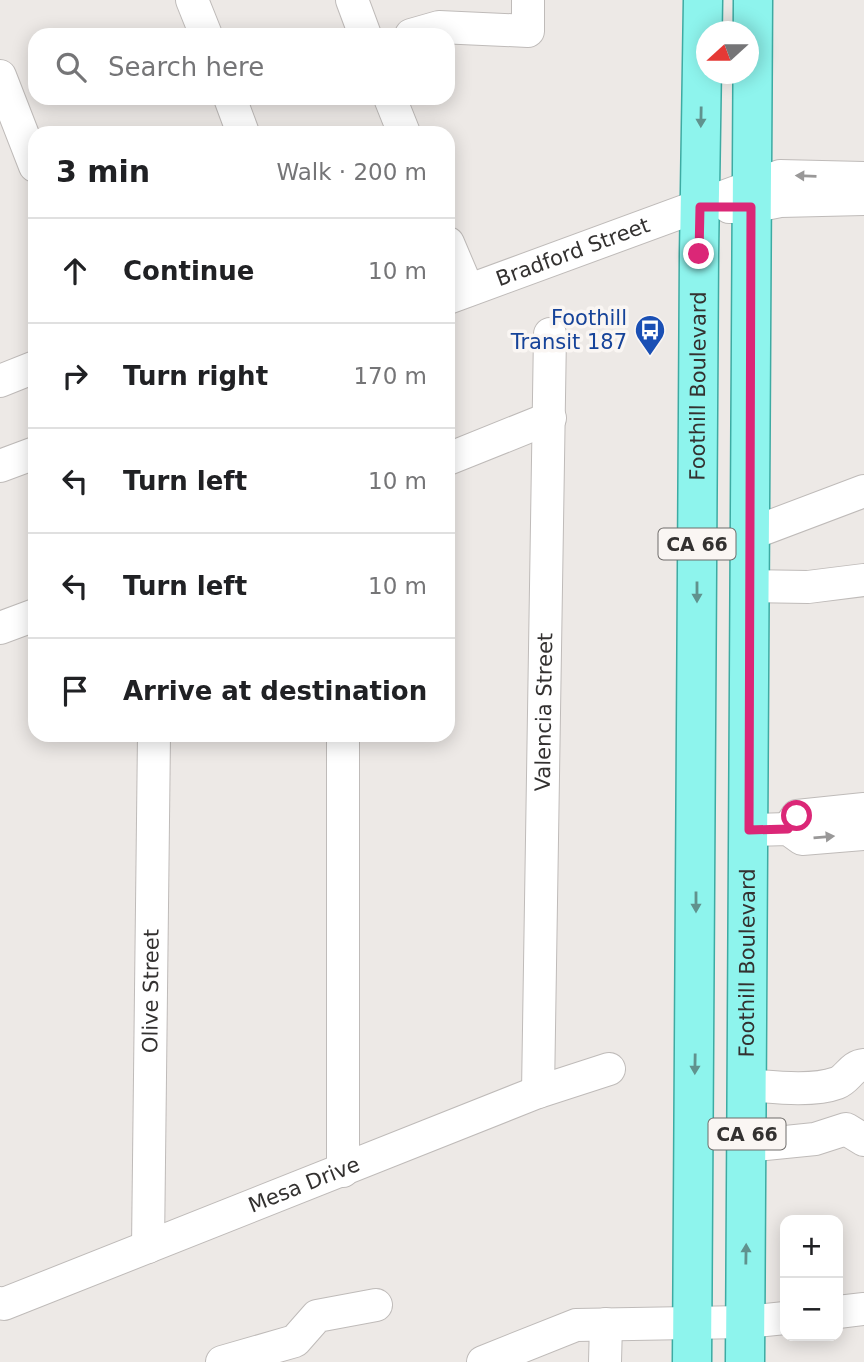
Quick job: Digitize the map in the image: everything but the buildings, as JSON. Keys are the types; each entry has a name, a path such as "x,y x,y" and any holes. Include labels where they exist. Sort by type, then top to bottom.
{"main road":[{"name":"CA 66","path":"700,207 704,0"},
{"name":"CA 66","path":"751,197 753,0"},
{"name":"Foothill Boulevard","path":"744,1362 751,197"},
{"name":"Foothill Boulevard","path":"692,1362 700,207"}],"street":[{"path":"192,0 203,28"},
{"path":"352,0 362,28"},
{"path":"436,28 528,31 528,0"},
{"path":"0,76 28,148"},
{"path":"233,105 240,126"},
{"path":"393,105 401,126"},
{"path":"751,197 780,176 864,178"},
{"path":"751,197 780,201 864,199"},
{"name":"Bradford Street","path":"458,294 700,207 751,197"},
{"name":"Valencia Street","path":"538,1092 550,334"},
{"path":"0,381 28,370"},
{"path":"455,456 550,418"},
{"path":"0,466 28,456"},
{"path":"750,534 864,491"},
{"path":"750,586 808,587 864,580"},
{"path":"0,628 28,618"},
{"name":"Olive Street","path":"148,1247 154,742"},
{"path":"343,742 343,1171"},
{"path":"788,829 797,816 864,809"},
{"path":"749,830 788,829 802,839 864,834"},
{"path":"747,1085 790,1088 838,1083 856,1065 864,1065"},
{"name":"Mesa Drive","path":"0,1303 4,1304 538,1092 609,1069"},
{"path":"747,1146 815,1139 846,1129 864,1140"},
{"path":"225,1362 295,1342 317,1317 376,1305"},
{"path":"843,1311 864,1309"},
{"path":"483,1362 576,1325 745,1322 780,1318"},
{"path":"605,1362 606,1324"}],"place":[{"name":"Foothill Transit 187","path":"650,357"}],"route":[{"path":"699,254 700,207 751,207 749,830 788,829 797,816"}]}
